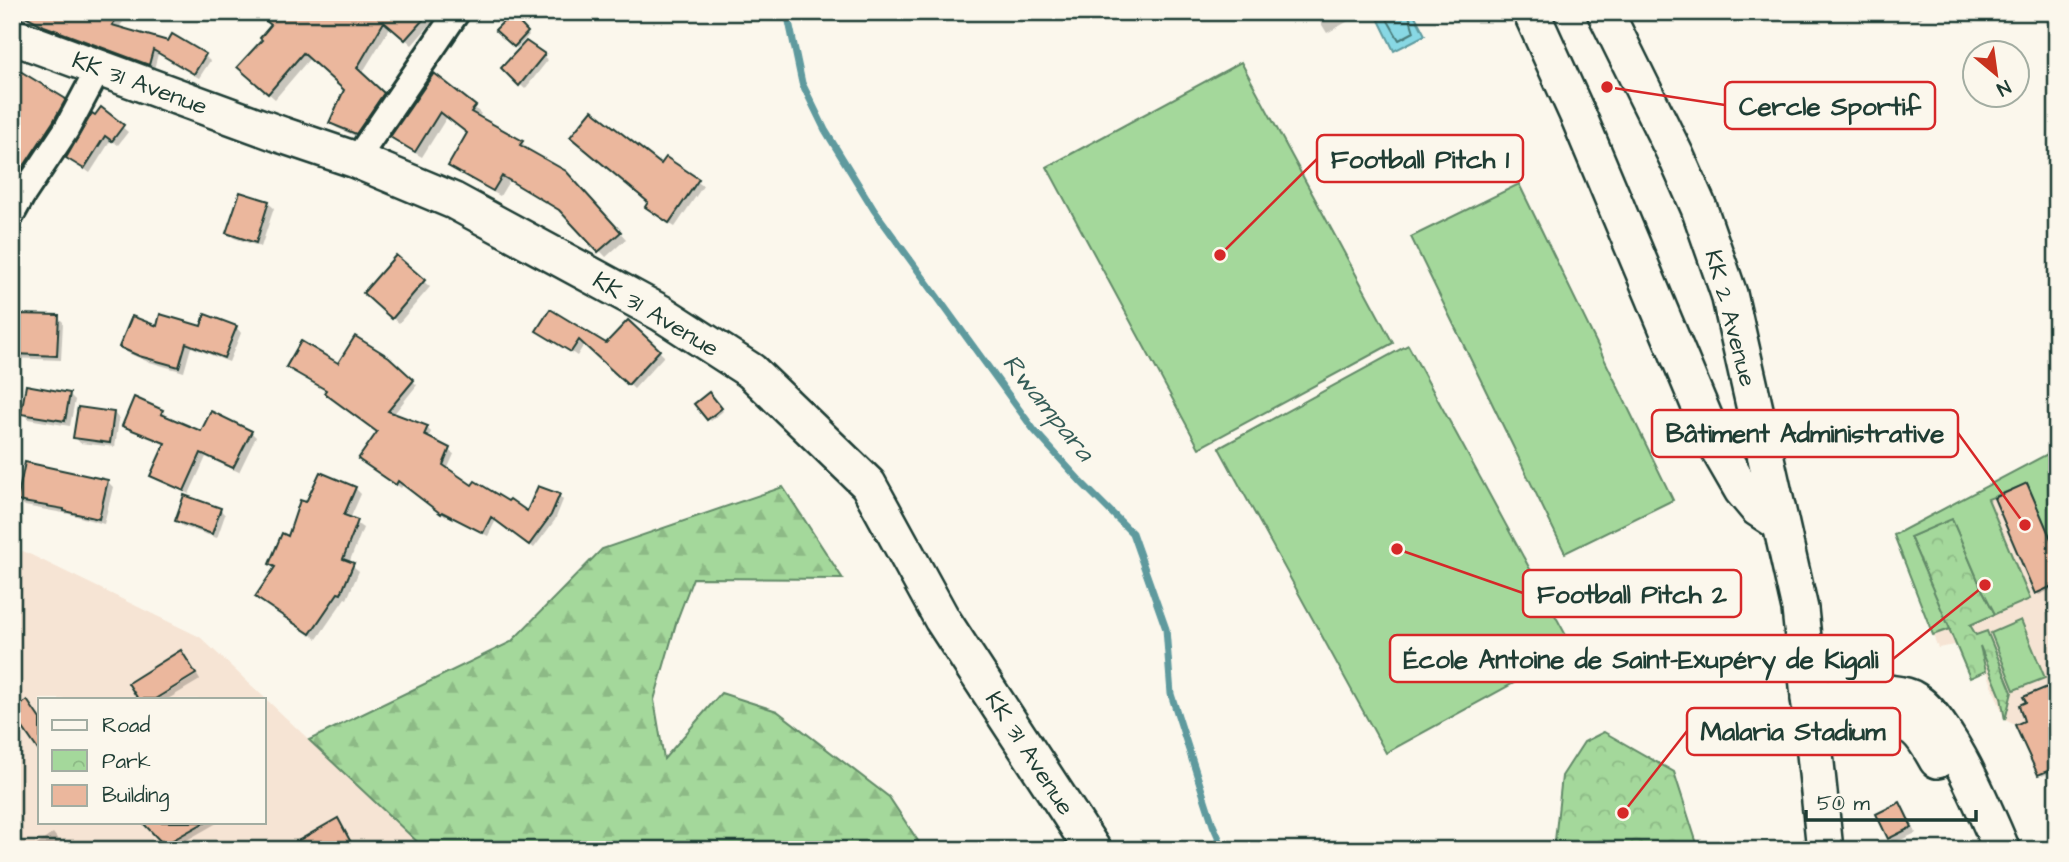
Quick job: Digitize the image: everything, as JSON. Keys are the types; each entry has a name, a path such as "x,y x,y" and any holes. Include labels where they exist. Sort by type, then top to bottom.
{"main road":[{"path":"1531,12 1580,120 1716,445 1742,490 1757,508 1780,523"},
{"name":"KK 2 Avenue","path":"1605,12 1699,208 1729,294 1800,609 1825,850"},
{"name":"KK 31 Avenue","path":"12,36 356,160 454,201 661,313 751,371 868,484 942,620 1093,850"},
{"path":"1809,699 1883,692 1908,696 1920,703 1948,738 2002,850"},
{"path":"1813,733 1871,724 1889,723 1914,727 1941,767 1982,850"}],"street":[{"path":"356,160 457,12"},
{"path":"12,214 66,130 99,68"}],"shaded area":[{"path":"2057,449 2057,767 2038,775 2015,725 2005,720 1987,672 1970,678 1955,645 1938,648 1894,535"},
{"path":"23,551 200,637 265,698 38,698 38,824 266,824 266,699 426,850 12,850 12,558"}],"green space":[{"path":"1241,62 1393,343 1199,448 1047,167"},
{"path":"1519,184 1673,500 1565,553 1411,237"},
{"path":"1408,345 1574,650 1386,753 1219,448"},
{"path":"2057,449 2057,472 2053,474 2057,484 2057,553 2027,484 1988,499 2030,599 1995,614 1952,519 1910,537 1950,629 1933,635 1894,535"},
{"path":"783,487 843,579 693,578 677,620 654,700 664,759 721,693 777,711 889,797 924,850 426,850 309,740 511,642 602,549"},
{"path":"1952,518 1995,614 1970,625 1976,635 1987,631 2012,692 2005,720 2001,697 1980,646 1986,671 1970,678 1910,537"},
{"path":"2021,620 2045,678 2014,690 1991,633"},
{"path":"1604,732 1674,772 1699,850 1554,850 1562,776 1584,742"}],"water":[{"path":"1375,12 1413,12 1425,35 1394,51"}],"building":[{"path":"18,12 122,12 112,25 168,41 172,34 206,54 194,74 153,50 149,65 44,26"},
{"path":"255,12 430,12 405,40 384,22 357,68 384,93 356,134 329,123 344,90 303,53 268,94 237,67 262,40 260,38 271,25"},
{"path":"511,14 528,32 514,47 495,30"},
{"path":"526,41 545,54 519,86 501,68"},
{"path":"12,66 66,99 12,184"},
{"path":"434,73 476,106 471,112 523,141 520,145 566,171 621,232 598,252 559,210 502,176 493,191 448,166 467,133 440,112 415,152 390,137"},
{"path":"101,107 124,125 112,141 105,136 84,169 66,158 92,113 95,115"},
{"path":"592,110 661,164 666,157 699,179 669,223 645,207 648,202 570,137"},
{"path":"240,192 269,201 256,243 226,233"},
{"path":"396,255 425,280 392,319 363,293"},
{"path":"550,309 606,343 628,320 660,350 628,385 579,340 571,352 536,331"},
{"path":"18,314 59,315 57,356 16,354"},
{"path":"160,314 201,326 205,314 237,326 224,358 186,343 179,367 139,356 119,347 132,316 157,326"},
{"path":"355,336 389,357 414,380 388,411 428,426 424,435 450,448 443,465 472,485 475,481 527,511 538,486 560,494 551,515 529,545 491,517 483,533 442,512 441,514 398,481 396,485 358,459 377,432 324,393 326,390 286,367 301,341 338,363"},
{"path":"26,385 70,393 65,421 21,414"},
{"path":"709,392 722,408 707,420 694,404"},
{"path":"134,397 163,410 161,414 201,431 211,411 252,431 233,468 201,453 184,491 150,476 165,443 122,426"},
{"path":"78,407 114,412 110,443 73,438"},
{"path":"25,462 108,480 99,519 64,509 17,501"},
{"path":"320,472 356,487 344,515 358,520 343,559 354,563 341,594 338,593 310,634 255,597 275,567 269,564 282,533 288,536 300,500 306,502"},
{"path":"2027,483 2057,553 2057,584 2035,594 1994,498"},
{"path":"184,495 221,508 212,534 175,521"},
{"path":"181,650 196,674 157,698 137,698 128,683"},
{"path":"2057,683 2057,767 2038,775 2015,725 2024,721 2019,705 2026,702 2023,697"},
{"path":"27,700 38,716 38,750 12,712"},
{"path":"1900,802 1912,827 1888,839 1876,814"},
{"path":"338,818 355,850 282,850"},
{"path":"144,824 201,824 164,845"}],"waterway":[{"name":"Rwampara","path":"787,12 802,83 825,130 874,210 1034,430 1132,533 1166,629 1171,694 1213,825 1224,850"}],"place":[{"name":"Cercle Sportif","path":"1607,87"},
{"name":"Football Pitch 1","path":"1220,255"},
{"name":"Bâtiment Administrative","path":"2025,525"},
{"name":"Football Pitch 2","path":"1397,549"},
{"name":"École Antoine de Saint-Exupéry de Kigali","path":"1985,585"},
{"name":"Malaria Stadium","path":"1623,813"}]}
